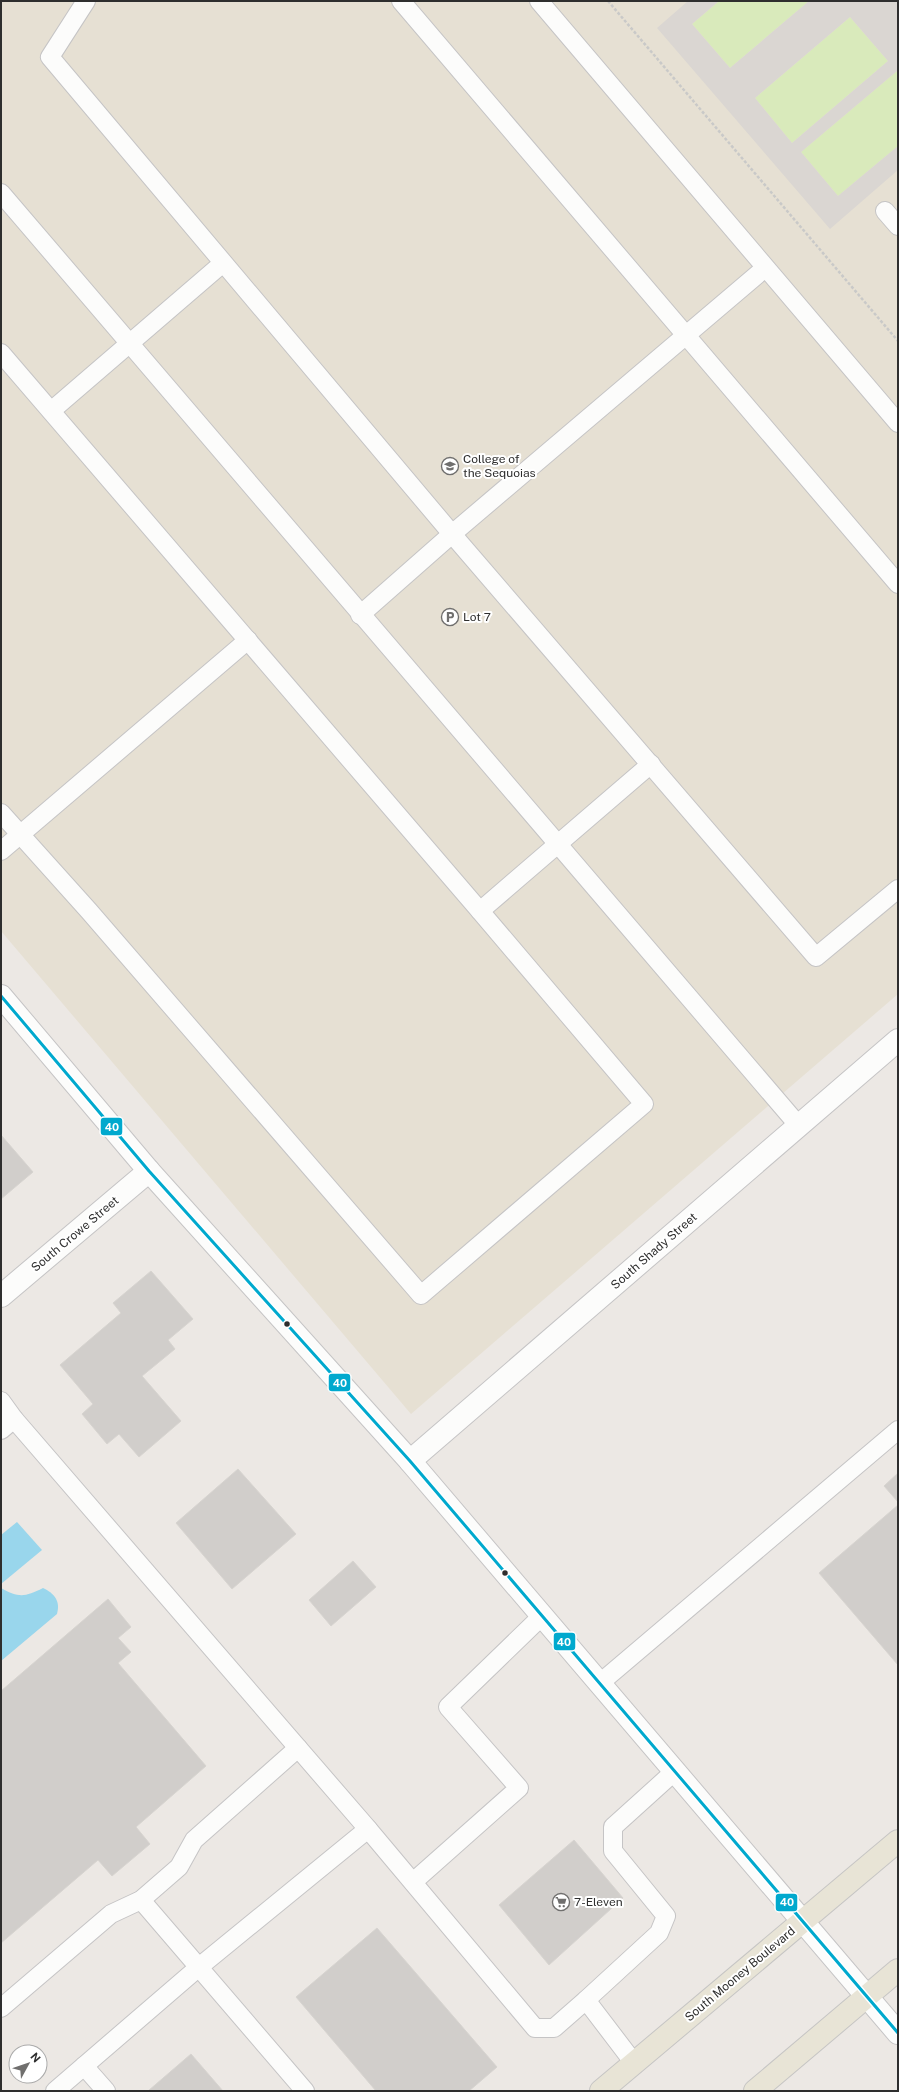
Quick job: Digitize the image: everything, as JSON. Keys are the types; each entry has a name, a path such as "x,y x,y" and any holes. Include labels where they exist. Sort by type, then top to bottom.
{"main road":[{"name":"South Mooney Boulevard","path":"601,2091 898,1842"},
{"path":"755,2091 898,1970"}],"street":[{"path":"1,996 149,1171 410,1461 543,1615 898,2033"},
{"name":"South Shady Street","path":"410,1461 898,1040"},
{"name":"South Crowe Street","path":"1,1296 149,1171"}],"lane":[{"path":"86,1 50,57 452,534 816,957 898,889"},
{"path":"401,1 898,584"},
{"path":"539,1 898,423"},
{"path":"1,193 360,615 799,1126"},
{"path":"885,211 898,226"},
{"path":"51,411 223,263"},
{"path":"360,615 452,534 614,398 685,335 765,268"},
{"path":"1,353 644,1104 421,1295 89,911 20,836 1,813"},
{"path":"1,851 248,640"},
{"path":"480,911 651,764"},
{"path":"1,1401 7,1425 298,1748 413,1882 535,2028 554,2028 658,1933 666,1916 612,1851 613,1827 675,1771"},
{"path":"600,1683 898,1430"},
{"path":"413,1882 519,1788 448,1707 543,1615"},
{"path":"1,2008 111,1914 141,1900 179,1866 194,1840 298,1748"},
{"path":"55,2091 199,1967 368,1829"},
{"path":"141,1900 305,2091"},
{"path":"586,2000 634,2062"},
{"path":"84,2066 106,2091"}],"path":[{"path":"608,1 898,340"}],"shaded area":[{"name":"College of the Sequoias","path":"1,1 898,1 898,994 411,1414 1,931"},
{"path":"688,1 719,1 692,24 730,68 809,1 898,1 898,72 897,71 801,152 838,196 898,146 898,170 830,229 657,28","holes":["850,17 888,61 792,143 755,98"]}],"green space":[{"path":"719,1 809,1 730,68 692,24"},
{"path":"850,17 888,61 792,143 755,98"},
{"path":"897,71 898,146 838,196 801,152"}],"water":[{"path":"17,1522 42,1550 1,1584 1,1535"},
{"path":"1,1588 17,1595 27,1595 43,1588 56,1598 58,1609 57,1614 1,1661"}],"building":[{"path":"1,1135 33,1172 1,1199"},
{"path":"151,1271 193,1319 168,1340 175,1349 142,1376 181,1421 139,1457 119,1434 107,1444 82,1414 93,1404 60,1365 121,1313 113,1303"},
{"path":"238,1469 296,1534 232,1589 176,1523"},
{"path":"898,1473 898,1502 884,1486"},
{"path":"898,1505 898,1665 819,1573"},
{"path":"353,1561 376,1587 331,1626 309,1600"},
{"path":"108,1599 131,1627 118,1638 131,1652 118,1663 206,1766 136,1827 150,1844 112,1876 98,1860 1,1943 1,1691"},
{"name":"7-Eleven","path":"574,1840 623,1898 549,1965 499,1905"},
{"path":"377,1928 497,2067 469,2091 376,2091 296,1997"},
{"path":"191,2054 223,2091 148,2091"}],"transit line":[{"name":"40","path":"1,996 149,1171 410,1461 898,2033"}],"place":[{"name":"College of the Sequoias","path":"450,466"},
{"name":"Lot 7","path":"450,617"},
{"name":"7-Eleven","path":"561,1902"}]}
